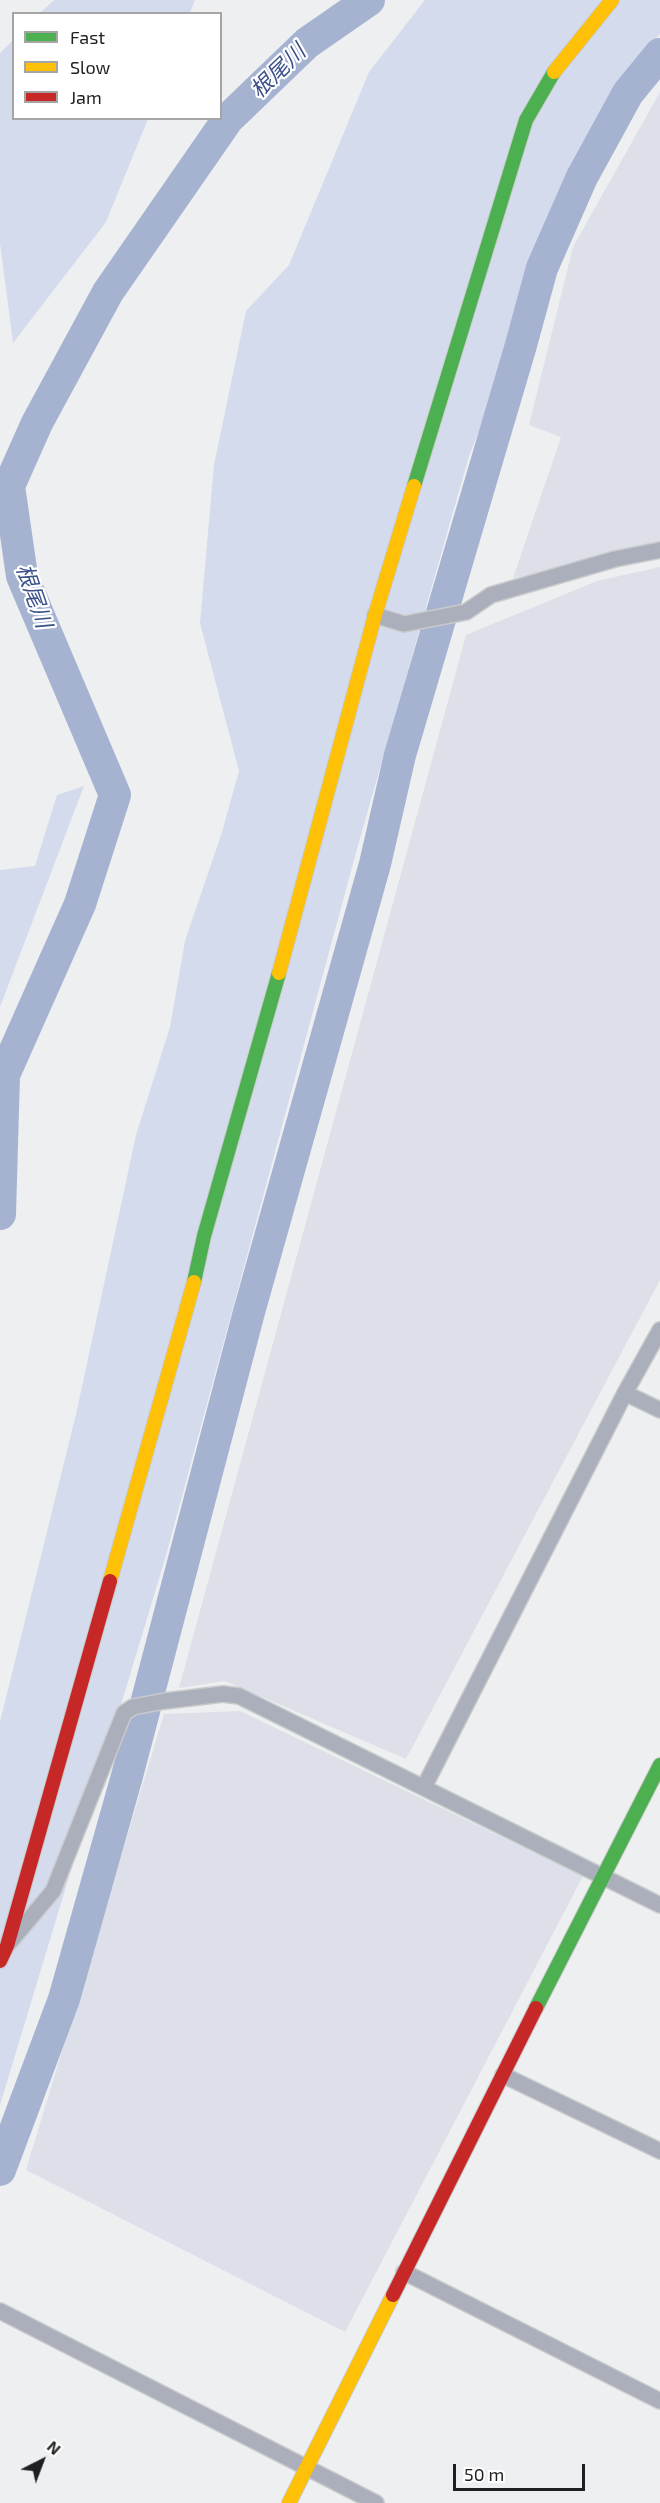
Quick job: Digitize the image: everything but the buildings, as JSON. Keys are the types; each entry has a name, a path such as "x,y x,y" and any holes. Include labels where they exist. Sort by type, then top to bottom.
{"street":[{"path":"0,1961 7,1946 293,923 375,615 526,120 559,63 612,0"},
{"path":"375,615 404,624 466,612 491,595 615,559 660,550"},
{"path":"424,1787 624,1393 660,1330"},
{"path":"624,1393 660,1410"},
{"path":"7,1946 53,1891 124,1713 133,1707 223,1694 239,1696 660,1905"},
{"path":"289,2503 602,1875 660,1765"},
{"path":"503,2075 660,2151"},
{"path":"404,2272 660,2401"},
{"path":"0,2311 376,2503"}],"shaded area":[{"path":"54,0 195,0 190,12 41,12"},
{"path":"425,0 660,0 660,34 614,87 469,456 355,856 165,1559 0,2105 0,1722 77,1410 136,1135 170,1027 185,941 222,832 239,771 200,623 214,465 246,311 289,265 369,72"},
{"path":"12,41 12,120 148,120 106,222 13,343 0,243 0,53"},
{"path":"660,92 660,551 513,578 561,437 529,425 573,247"},
{"path":"660,567 660,1280 406,1759 225,1681 179,1688 466,635 597,581"},
{"path":"84,786 0,1007 0,870 35,866 57,795"},
{"path":"240,1711 583,1876 345,2332 26,2170 164,1714"}],"waterway":[{"name":"根尾川","path":"0,1214 4,1075 80,904 115,795 22,576 9,486 37,423 108,292 228,119 307,43 369,0"},
{"path":"0,2170 64,1999 127,1776 249,1312 375,864 400,755 542,268 582,177 628,93 660,54"}],"traffic: fast":[{"path":"414,486 526,120 554,72"},
{"path":"194,1282 204,1236 279,973"},
{"path":"536,2008 660,1765"}],"traffic: slow":[{"path":"554,72 612,0"},
{"path":"279,973 375,615 414,486"},
{"path":"110,1581 194,1282"},
{"path":"289,2503 393,2295"}],"traffic: jam":[{"path":"0,1961 7,1946 110,1581"},
{"path":"393,2295 536,2008"}]}
